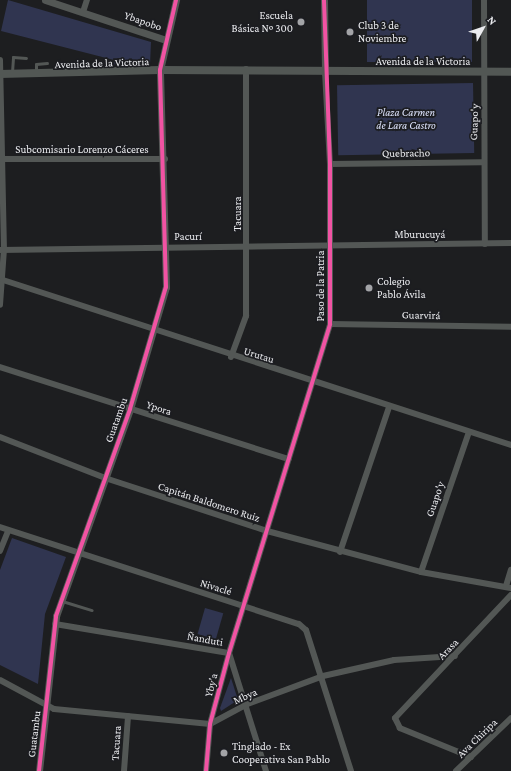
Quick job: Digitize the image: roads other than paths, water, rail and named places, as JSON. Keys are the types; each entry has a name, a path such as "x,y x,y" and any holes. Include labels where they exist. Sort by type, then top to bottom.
{"main road":[{"name":"Avenida de la Victoria","path":"1,74 246,69 325,72 511,72"}],"street":[{"name":"Ybapobo","path":"45,0 166,40"},
{"path":"83,12 87,0"},
{"name":"Guatambu","path":"39,771 55,624 130,409 156,328 166,287 164,159 160,70 176,0"},
{"name":"Paso de la Patria","path":"243,606 330,324 328,244 330,164 325,72 324,0"},
{"name":"Guapo'y","path":"484,0 486,72 483,162 485,244"},
{"path":"0,60 3,280 0,305"},
{"name":"Tacuara","path":"231,357 246,316 246,69"},
{"name":"Subcomisario Lorenzo Cáceres","path":"2,159 164,159"},
{"name":"Quebracho","path":"330,164 483,162"},
{"name":"Mburucuyá","path":"328,244 511,243"},
{"name":"Pacurí","path":"2,250 165,245 328,244"},
{"name":"Urutau","path":"3,280 156,328 231,357 511,444"},
{"name":"Guarvirá","path":"330,324 511,327"},
{"name":"Ypora","path":"0,367 289,459"},
{"path":"340,552 390,407"},
{"name":"Guapo'y","path":"421,572 469,432"},
{"name":"Capitán Baldomero Ruiz","path":"0,437 105,478 267,531 340,552 421,572 508,587"},
{"name":"Nivaclé","path":"0,527 78,555 299,624 306,630 323,676 351,771"},
{"path":"0,551 8,531"},
{"path":"508,587 511,570"},
{"name":"Arasa","path":"471,757 400,728 395,722 396,714 455,656 511,595"},
{"name":"Yby'a","path":"206,771 210,724 243,606"},
{"name":"Ñanduti","path":"55,624 229,654 266,771"},
{"name":"Mbya","path":"210,724 244,705 323,676 394,660 455,656"},
{"path":"0,680 47,706 210,724"},
{"name":"Tacuara","path":"124,771 128,716"},
{"name":"Ava Chiripa","path":"456,771 511,718"}],"lane":[{"path":"12,74 12,58 26,58"},
{"path":"36,74 36,64 47,63"},
{"path":"62,601 92,610"}],"place":[{"name":"Escuela Básica Nº 300","path":"301,22"},
{"name":"Club 3 de Noviembre","path":"350,32"},
{"name":"Colegio Pablo Ávila","path":"369,288"},
{"name":"Tinglado - Ex Cooperativa San Pablo","path":"224,753"}],"park label":[{"name":"Plaza Carmen de Lara Castro","path":"406,119"}]}
